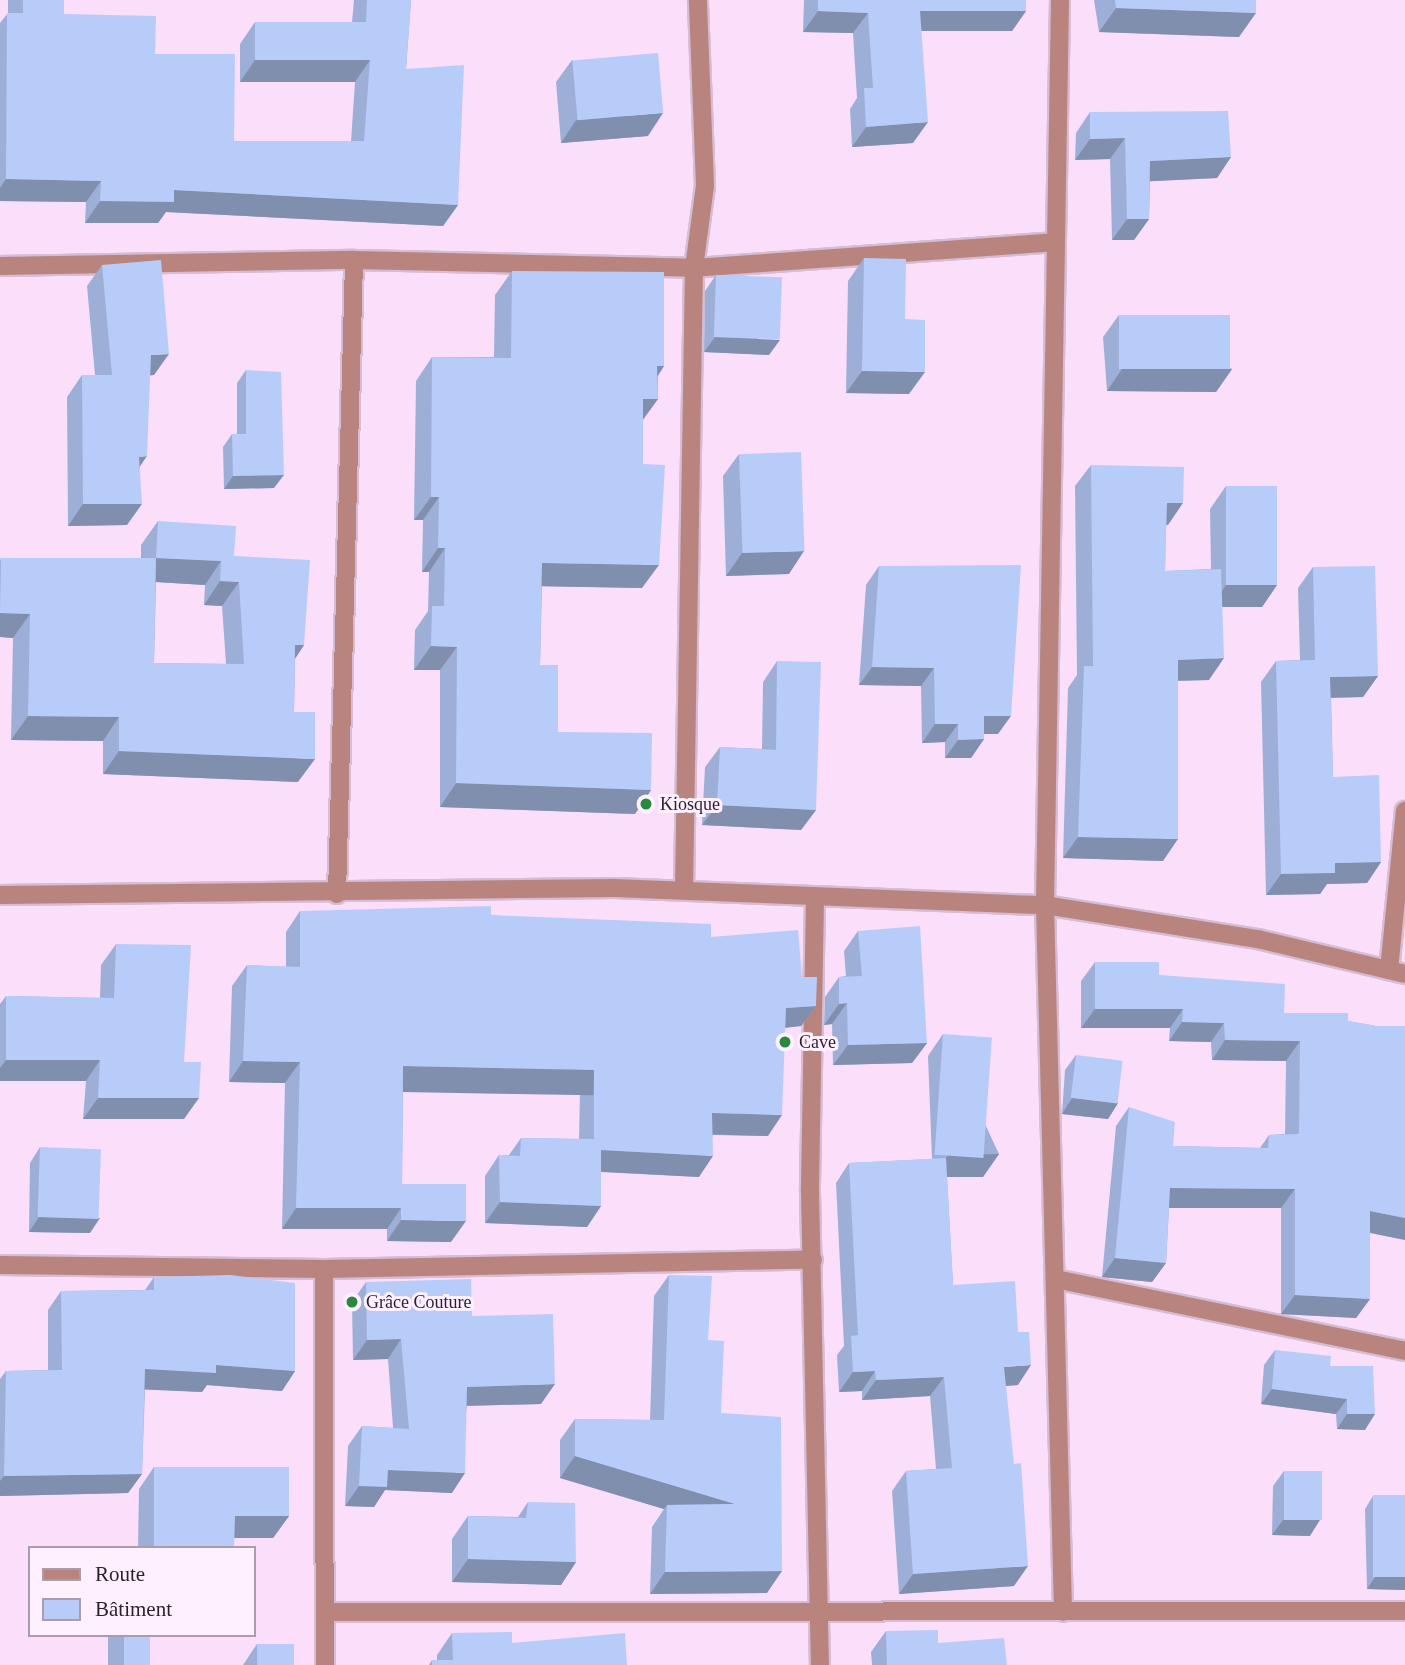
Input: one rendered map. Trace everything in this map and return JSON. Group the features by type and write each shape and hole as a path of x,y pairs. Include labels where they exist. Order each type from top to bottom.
{"street":[{"path":"684,891 694,268 705,186 698,0"},
{"path":"1060,0 1045,905 1063,1612"},
{"path":"0,266 354,260 694,268 1055,242"},
{"path":"337,894 354,260"},
{"path":"0,895 684,891 815,899 1045,905 1258,939 1397,972 1405,811"},
{"path":"815,899 813,1260 820,1665"},
{"path":"0,1265 324,1269 813,1260"},
{"path":"324,1269 326,1665"},
{"path":"1055,1279 1405,1351"},
{"path":"326,1612 1405,1611"}],"building":[{"path":"23,0 64,0 64,14 156,16 155,54 235,54 234,141 364,141 370,60 255,60 255,22 366,22 367,0 411,0 406,69 464,65 458,205 174,190 174,202 100,201 101,181 6,179 7,13 23,13"},
{"path":"818,0 1026,0 1026,11 920,11 928,122 866,127 864,88 873,88 868,13 818,11"},
{"path":"1115,0 1256,0 1256,13 1116,8"},
{"path":"658,53 663,113 578,120 572,60"},
{"path":"1228,111 1231,157 1150,161 1149,219 1127,219 1125,138 1090,139 1090,112"},
{"path":"864,258 906,259 905,319 925,320 925,372 862,371"},
{"path":"161,260 169,354 151,355 147,456 139,457 142,504 83,504 82,375 112,375 102,265"},
{"path":"512,271 664,272 664,366 657,366 658,399 643,399 643,464 665,465 659,565 542,563 540,665 558,665 558,732 652,733 651,790 456,783 457,647 431,646 432,606 444,606 445,548 438,548 439,497 431,497 432,357 511,358"},
{"path":"716,275 782,277 780,339 714,337"},
{"path":"1119,315 1230,315 1230,369 1119,369"},
{"path":"246,370 281,372 284,475 233,476 232,434 246,434"},
{"path":"801,452 804,551 742,553 739,454"},
{"path":"1091,465 1184,467 1183,503 1167,503 1165,571 1221,569 1224,658 1178,660 1178,839 1078,837 1084,666 1093,666"},
{"path":"1226,486 1277,486 1277,585 1226,585"},
{"path":"158,521 236,526 234,556 310,560 304,645 295,645 294,712 315,712 315,759 119,751 119,717 28,716 30,614 0,613 1,558 156,558","holes":["156,558 221,561 220,581 239,582 244,664 154,663"]},
{"path":"1021,565 1011,716 984,716 984,739 958,740 958,724 935,724 934,668 872,667 879,566"},
{"path":"1375,566 1378,676 1330,677 1333,777 1379,775 1381,862 1335,863 1335,873 1281,874 1276,661 1315,660 1313,567"},
{"path":"777,661 821,662 816,810 717,805 720,747 776,750"},
{"path":"491,906 491,915 711,924 711,937 798,930 802,977 817,977 816,1006 786,1008 782,1115 712,1113 713,1156 601,1150 601,1206 500,1202 499,1155 520,1156 521,1138 594,1139 594,1070 403,1066 402,1184 466,1184 466,1221 401,1220 401,1208 296,1208 300,1062 243,1061 247,965 300,967 300,911"},
{"path":"920,926 927,1043 848,1045 847,1003 839,1004 839,977 862,976 858,931"},
{"path":"116,944 191,945 184,1062 201,1062 199,1098 98,1098 100,1060 6,1060 6,996 114,998"},
{"path":"1095,962 1159,962 1159,975 1285,984 1284,1013 1348,1013 1348,1021 1376,1026 1405,1026 1405,1218 1370,1211 1370,1299 1295,1295 1295,1189 1170,1188 1166,1263 1115,1258 1129,1107 1175,1122 1173,1146 1268,1148 1269,1135 1299,1134 1300,1041 1225,1040 1224,1023 1182,1022 1183,1009 1095,1009"},
{"path":"943,1034 992,1037 983,1158 935,1155"},
{"path":"1076,1055 1123,1061 1117,1103 1071,1098"},
{"path":"40,1147 101,1149 99,1219 38,1217"},
{"path":"946,1158 953,1285 1015,1281 1018,1332 1029,1332 1031,1365 1004,1367 1014,1464 1021,1463 1028,1566 913,1574 906,1471 952,1468 944,1377 876,1380 875,1371 853,1372 851,1336 858,1335 849,1163"},
{"path":"230,1275 295,1283 295,1371 216,1365 216,1373 145,1369 142,1474 4,1476 6,1371 62,1370 61,1291 154,1290 154,1277"},
{"path":"669,1275 712,1276 708,1340 724,1341 721,1413 781,1417 782,1571 665,1572 667,1505 735,1504 575,1456 575,1419 664,1420"},
{"path":"471,1279 472,1316 553,1314 555,1384 467,1387 465,1473 388,1470 387,1487 359,1486 362,1426 409,1429 401,1339 367,1340 366,1282"},
{"path":"1275,1350 1331,1356 1330,1366 1373,1366 1375,1414 1347,1414 1347,1399 1272,1389"},
{"path":"154,1467 289,1467 289,1516 235,1516 234,1546 154,1546"},
{"path":"1284,1471 1322,1471 1322,1520 1284,1520"},
{"path":"1373,1495 1405,1495 1405,1577 1373,1577"},
{"path":"528,1502 575,1503 576,1562 468,1559 468,1516 526,1518"},
{"path":"938,1630 938,1643 1004,1638 1007,1665 887,1665 886,1631"},
{"path":"512,1632 512,1643 625,1633 627,1665 432,1665 432,1660 453,1660 452,1633"},
{"path":"124,1637 150,1637 150,1665 124,1665"},
{"path":"257,1644 294,1644 294,1665 257,1665"}],"place":[{"name":"Kiosque","path":"646,804"},
{"name":"Cave","path":"785,1042"},
{"name":"Grâce Couture","path":"352,1302"}]}
